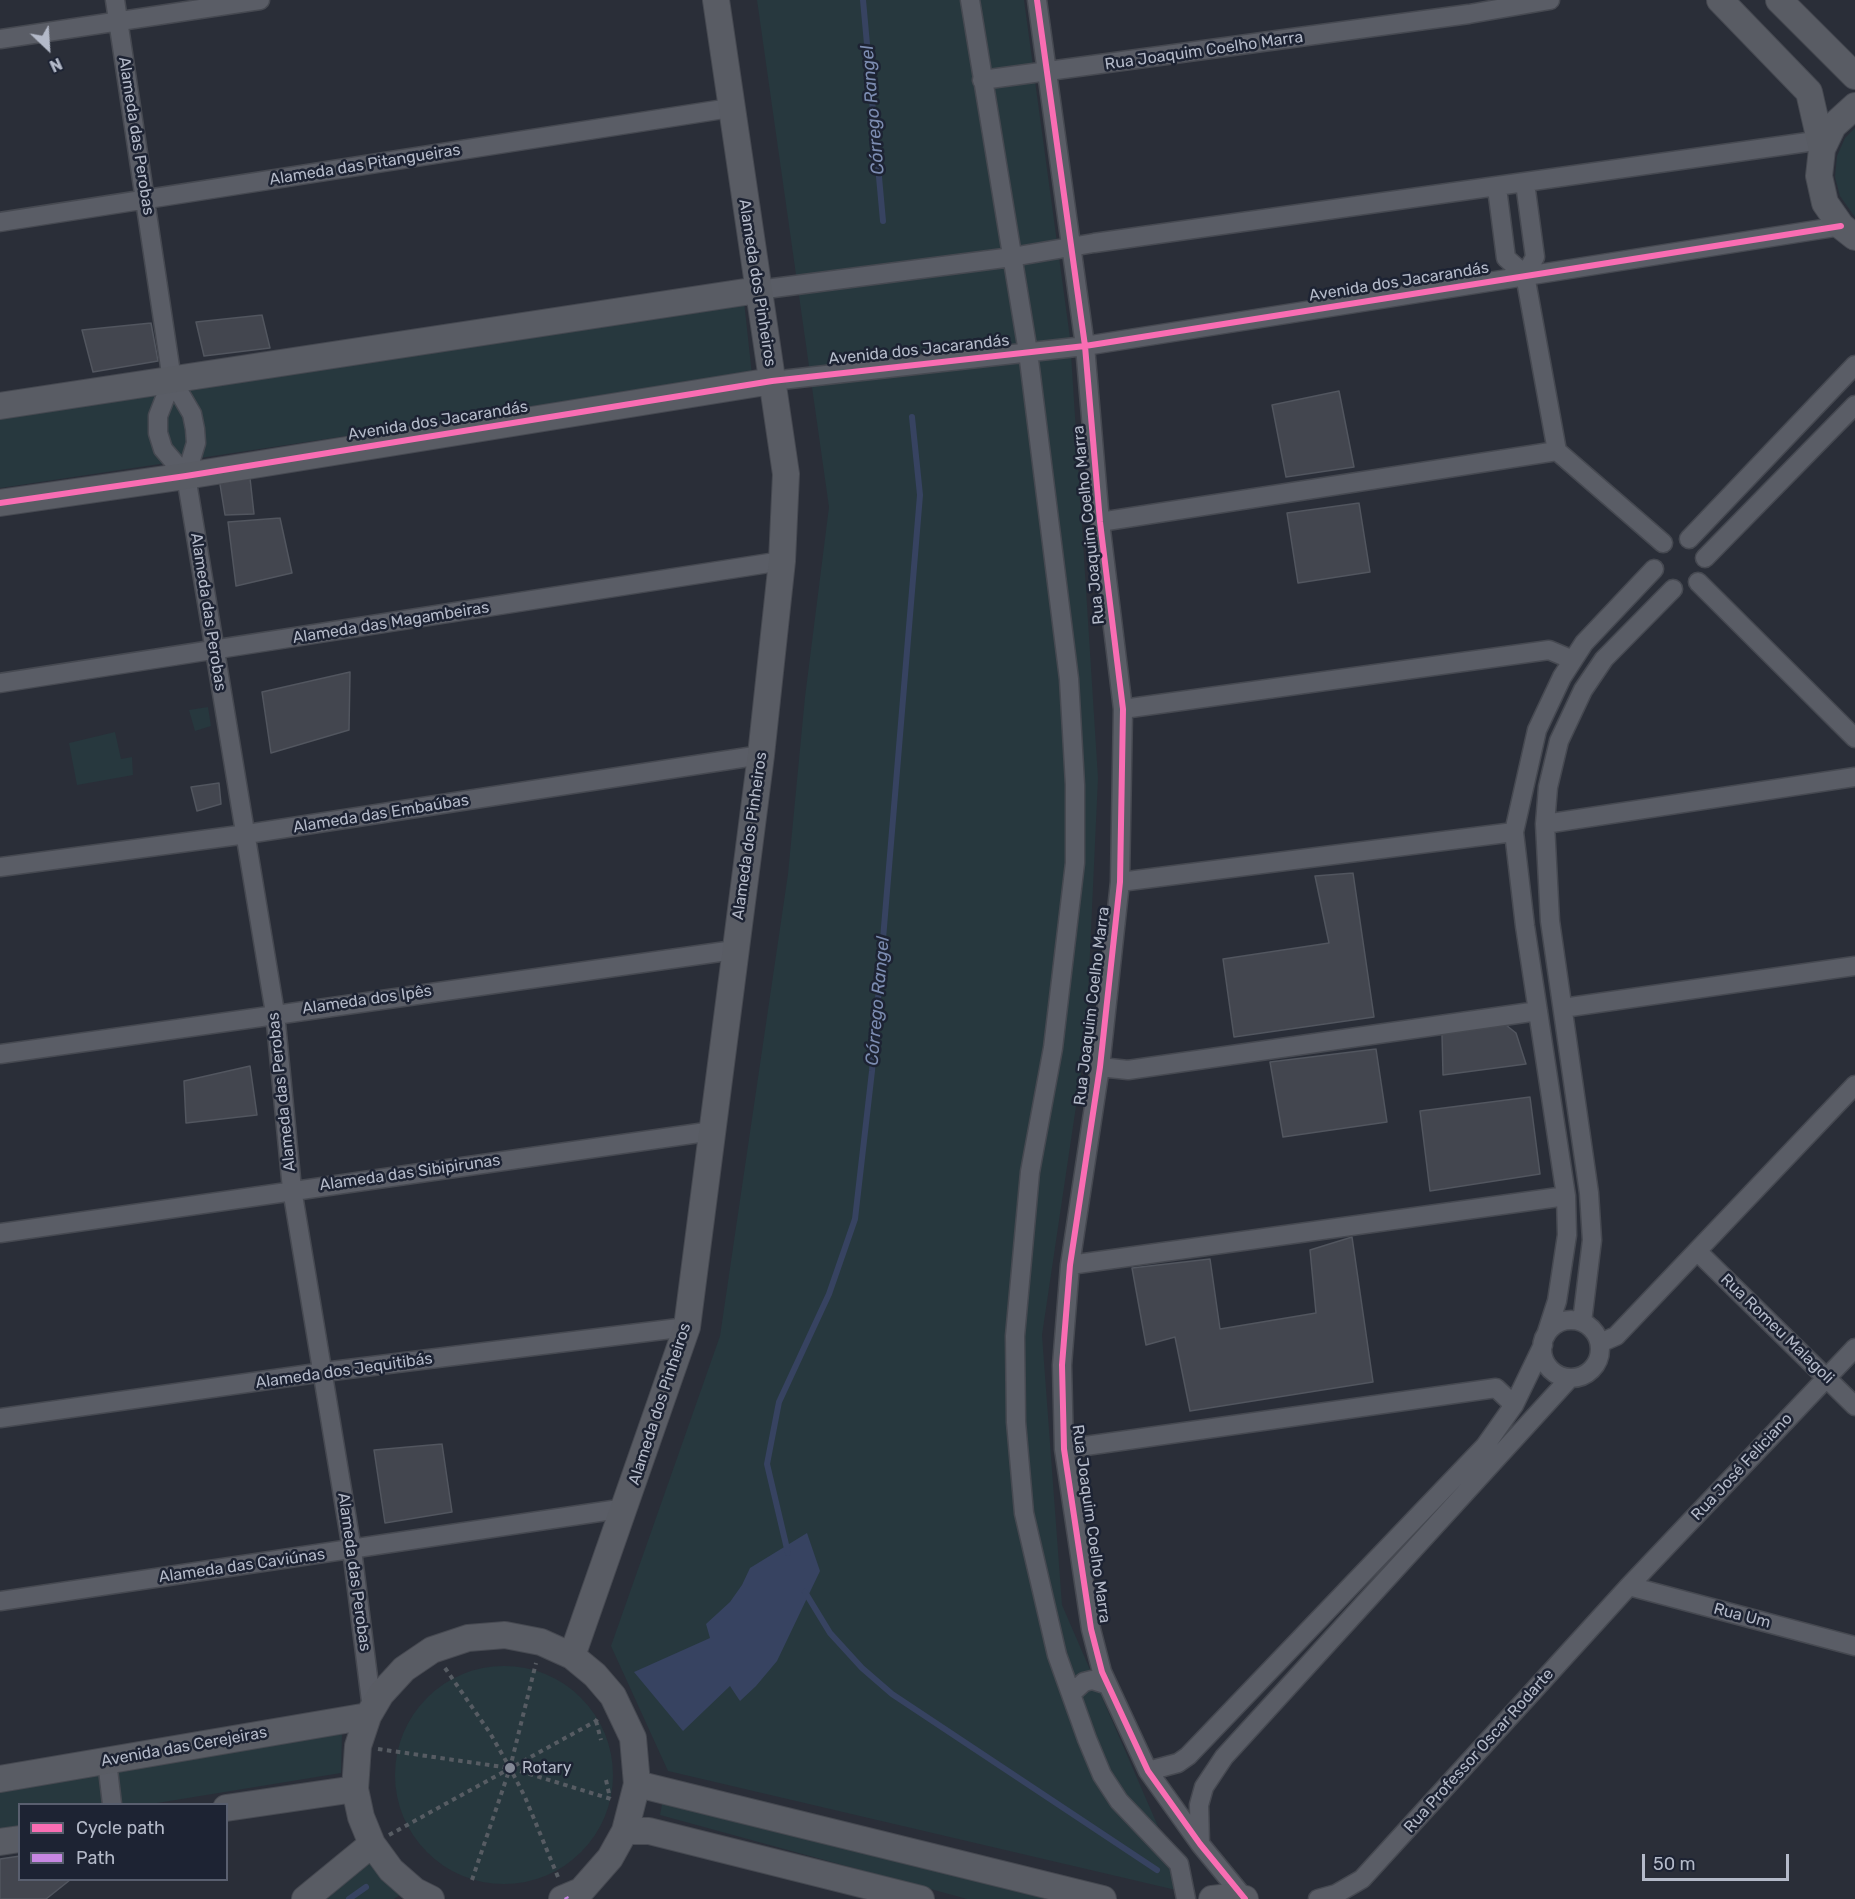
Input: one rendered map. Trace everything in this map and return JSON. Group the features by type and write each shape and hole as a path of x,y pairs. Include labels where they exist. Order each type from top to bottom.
{"street":[{"name":"Alameda das Perobas","path":"115,0 172,380 192,414 195,429 196,444 186,476 275,1013 292,1189 352,1550 370,1712"},
{"path":"0,39 260,0"},
{"name":"Alameda dos Pinheiros","path":"572,1656 626,1508 687,1327 761,755 782,561 786,474 730,108 716,0"},
{"name":"Rua Joaquim Coelho Marra","path":"970,0 1028,352 1069,679 1076,785 1075,852 1053,1048 1030,1172 1015,1336 1016,1422 1024,1514 1057,1655 1102,1775 1129,1814 1151,1832 1179,1864 1186,1899"},
{"path":"982,81 1047,73 1037,0"},
{"path":"1455,0 1469,14"},
{"name":"Rua Joaquim Coelho Marra","path":"1245,1899 1200,1844 1148,1771 1108,1685 1091,1629 1064,1449 1062,1365 1070,1265 1100,1067 1120,882 1123,710 1100,522 1085,346 1047,73 1469,14 1550,0"},
{"path":"1720,0 1809,92 1822,145 1819,177 1825,203 1848,231"},
{"path":"1779,0 1855,76"},
{"path":"1822,145 1833,126 1855,106"},
{"name":"Alameda das Pitangueiras","path":"0,222 730,108"},
{"path":"0,406 758,290 1012,257 1525,183 1822,145"},
{"path":"1525,183 1535,257 1525,275"},
{"path":"1497,188 1506,258 1525,275 1557,451 1663,543"},
{"name":"Avenida dos Jacarandás","path":"0,503 186,476 772,381 1085,346 1525,275 1848,231"},
{"path":"1689,539 1855,365"},
{"name":"Alameda das Perobas","path":"172,380 158,416 158,433 163,449 186,476"},
{"path":"1706,558 1855,405"},
{"path":"1816,408 1834,426"},
{"path":"1100,522 1557,451"},
{"path":"1582,1322 1592,1240 1589,1193 1550,921 1545,824 1548,787 1559,741 1583,690 1604,659 1673,589 1691,587 1698,582 1706,566 1706,558 1697,543 1681,537 1663,543 1657,551 1654,569 1658,578 1673,589"},
{"name":"Alameda das Magambeiras","path":"0,683 782,561"},
{"path":"1148,1771 1178,1763 1188,1756 1485,1446 1514,1405 1545,1340 1557,1301 1567,1234 1566,1196 1514,832 1537,730 1562,677 1584,643 1654,569"},
{"path":"1698,582 1855,738"},
{"path":"1123,710 1549,650 1573,660"},
{"name":"Alameda das Embaúbas","path":"0,867 247,834 761,755"},
{"path":"1545,824 1855,777"},
{"path":"1120,882 1514,832"},
{"name":"Alameda dos Ipês","path":"0,1054 275,1013 734,950"},
{"path":"1563,1008 1855,966"},
{"path":"1100,1067 1128,1071 1538,1011"},
{"path":"1600,1343 1616,1336 1855,1085"},
{"name":"Alameda das Sibipirunas","path":"0,1233 292,1189 712,1131"},
{"path":"1070,1265 1566,1196"},
{"name":"Rua Romeu Malagoli","path":"1698,1252 1855,1406"},
{"path":"1562,1322 1582,1322 1596,1334 1600,1343 1598,1362 1584,1376 1570,1378 1554,1373 1543,1356 1545,1340 1562,1322"},
{"name":"Alameda dos Jequitibás","path":"0,1418 324,1372 687,1327"},
{"name":"Rua José Feliciano","path":"1629,1586 1855,1348"},
{"path":"1200,1844 1199,1805 1204,1787 1224,1756 1570,1378"},
{"path":"1064,1449 1496,1388 1514,1405"},
{"name":"Alameda das Caviúnas","path":"0,1601 626,1508"},
{"name":"Rua Um","path":"1629,1586 1855,1646"},
{"name":"Rua Professor Oscar Rodarte","path":"1318,1899 1336,1894 1362,1879 1629,1586"},
{"path":"417,1896 391,1870 372,1844 361,1817 355,1789 358,1746 370,1712 381,1694 404,1669 432,1650 468,1638 495,1635 541,1642 572,1656 596,1675 613,1696 633,1738 637,1785 628,1825 610,1857 572,1897"},
{"path":"1071,1694 1084,1682 1098,1681 1108,1685"},
{"name":"Avenida das Cerejeiras","path":"0,1779 370,1712"},
{"path":"107,1761 112,1803"},
{"path":"637,1785 1103,1899"},
{"path":"228,1808 355,1789"},
{"path":"628,1825 921,1899"},
{"path":"0,1842 18,1839"},
{"path":"305,1899 372,1844"},
{"path":"1212,1899 1230,1897 1245,1899"}],"path":[{"path":"472,1880 510,1768 541,1642"},
{"path":"432,1650 490,1733 510,1768 572,1897"},
{"path":"372,1844 596,1721 613,1696"},
{"path":"596,1721 601,1740"},
{"path":"358,1746 510,1768 610,1798"},
{"path":"606,1780 610,1798 628,1825"}],"shaded area":[{"path":"757,0 1024,0 1070,338 1098,778 1086,1039 1042,1335 1062,1605 1163,1838 1176,1890 668,1771 611,1646 720,1336 788,874 805,697 829,507"},
{"path":"1855,128 1855,217 1840,196 1835,177 1837,156 1845,138"},
{"path":"744,301 752,375 0,488 0,415"},
{"path":"208,707 211,726 195,731 189,710"},
{"path":"115,732 121,759 132,757 133,775 77,785 69,743"},
{"path":"493,1666 515,1666 536,1670 556,1679 573,1690 589,1706 609,1743 613,1775 609,1807 605,1817 595,1836 573,1860 536,1880 515,1884 493,1884 472,1880 452,1871 435,1860 419,1844 399,1807 395,1786 395,1764 399,1743 408,1723 419,1706 435,1690 472,1670"},
{"path":"342,1733 341,1773 157,1803 18,1803 18,1826 0,1829 0,1790"},
{"path":"664,1793 1062,1899 967,1899 660,1815"},
{"path":"366,1856 382,1880 400,1895 394,1899 328,1899 320,1891"}],"water":[{"path":"807,1533 820,1571 777,1661 740,1701 730,1686 683,1731 634,1672 710,1638 706,1624 730,1602 750,1568"}],"building":[{"path":"262,315 270,348 204,356 196,322"},
{"path":"151,323 158,361 93,372 82,330"},
{"path":"1339,391 1354,467 1286,477 1272,405"},
{"path":"249,469 254,514 225,515 218,472"},
{"path":"1359,503 1370,572 1298,583 1287,513"},
{"path":"280,518 292,573 236,586 228,522"},
{"path":"350,672 349,730 271,753 262,692"},
{"path":"219,783 221,804 197,811 191,787"},
{"path":"1353,873 1374,1017 1234,1037 1223,959 1329,943 1315,876"},
{"path":"1506,1025 1516,1033 1526,1064 1443,1075 1442,1034"},
{"path":"1376,1049 1387,1122 1283,1137 1270,1062"},
{"path":"250,1066 257,1115 186,1123 184,1081"},
{"path":"1530,1097 1540,1174 1430,1191 1420,1111"},
{"path":"1352,1237 1373,1382 1190,1411 1175,1337 1146,1345 1132,1268 1210,1259 1220,1329 1316,1313 1310,1250"},
{"path":"442,1444 452,1512 385,1523 374,1450"},
{"path":"18,1856 18,1881 69,1881 46,1899 0,1899 0,1859"}],"waterway":[{"name":"Córrego Rangel","path":"863,0 883,221"},
{"name":"Córrego Rangel","path":"788,1553 767,1464 779,1402 829,1294 855,1219 872,1071 920,495 912,417"},
{"path":"805,1592 830,1633 862,1668 892,1694 1157,1870"},
{"path":"349,1899 366,1887"}],"cycle path":[{"path":"1037,0 1085,346 1100,522 1123,709 1120,882 1100,1067 1070,1265 1062,1365 1064,1449 1091,1629 1102,1672 1148,1771 1200,1844 1245,1899"},
{"path":"0,503 186,476 772,381 1085,346 1841,226"}],"place":[{"name":"Rotary","path":"510,1768"}]}
